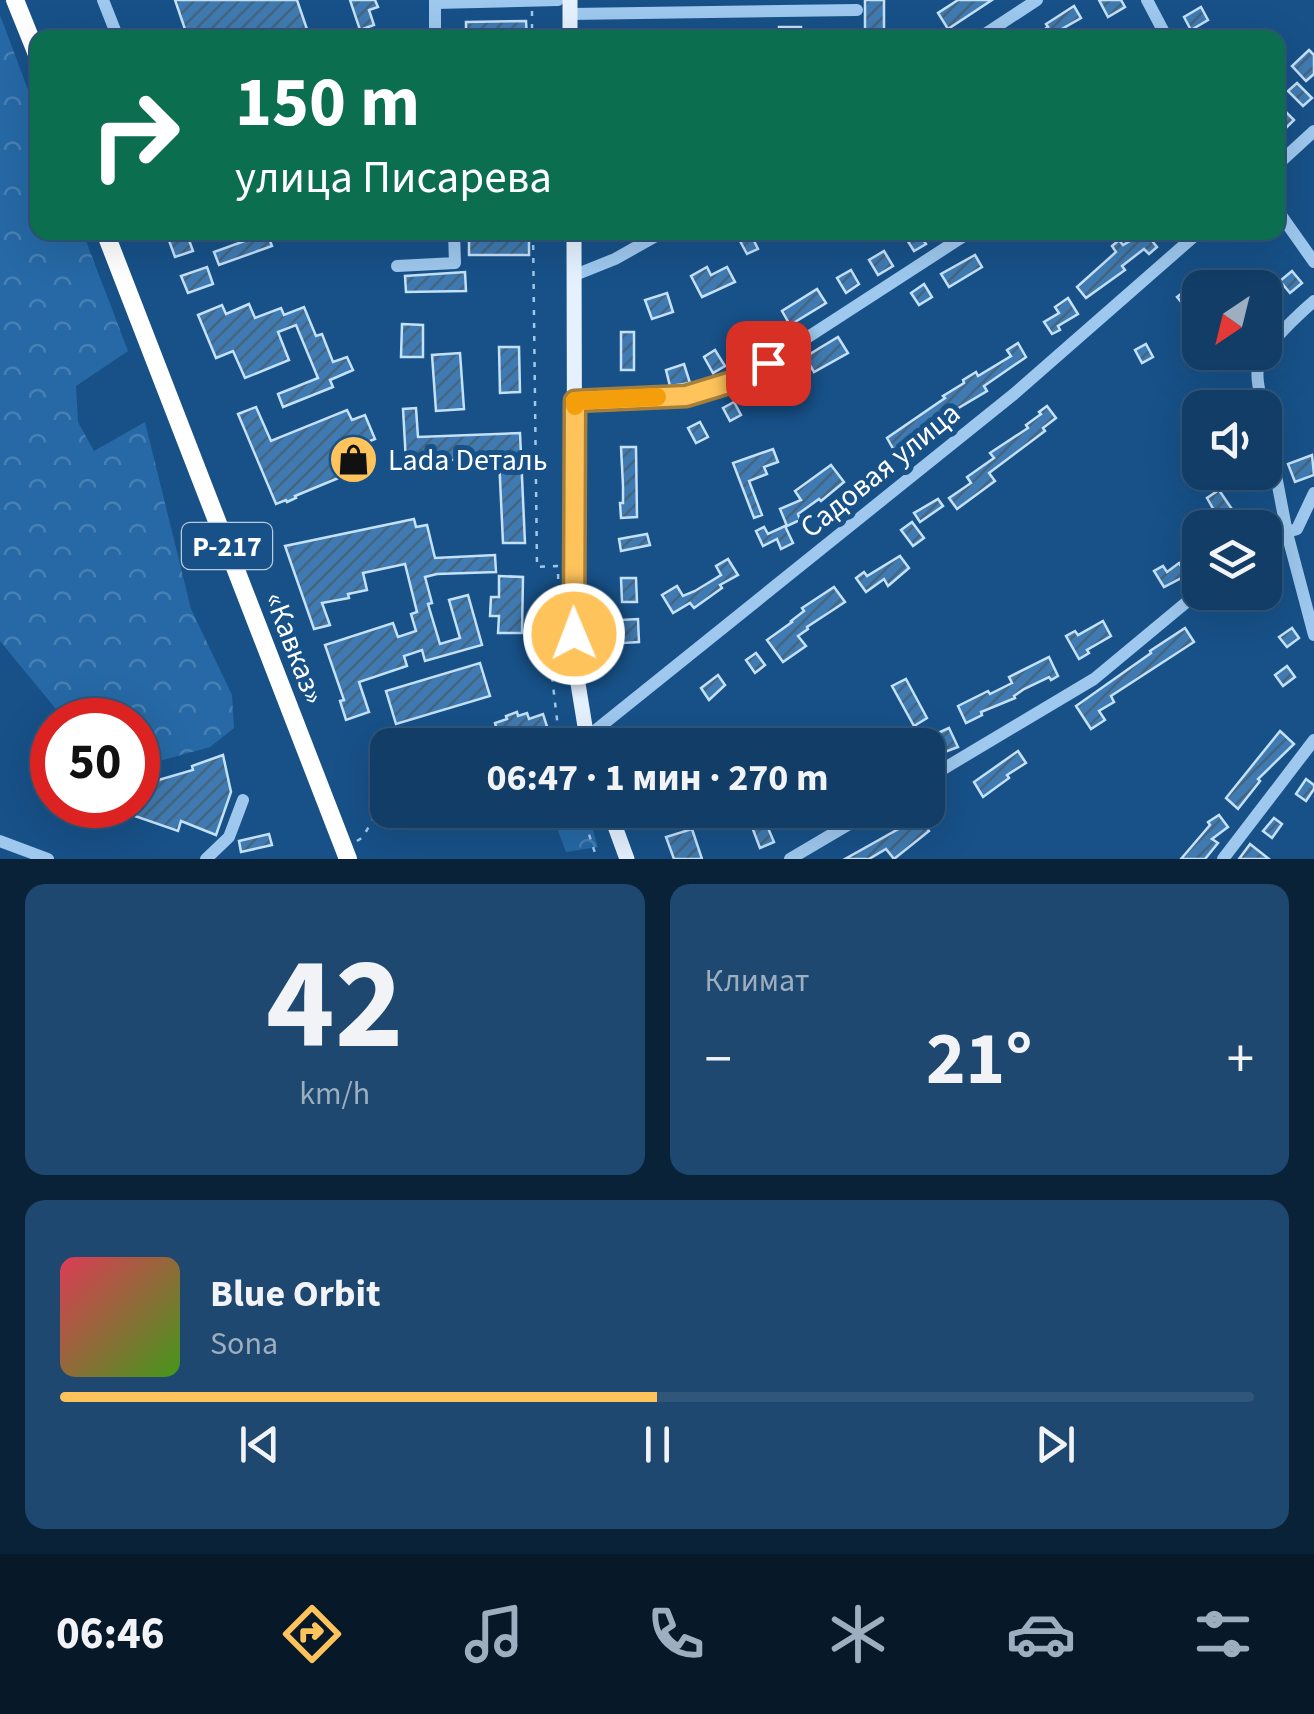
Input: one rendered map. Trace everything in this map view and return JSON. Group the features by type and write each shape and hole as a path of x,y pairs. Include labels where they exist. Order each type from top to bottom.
{"highway":[{"path":"16,0 30,36"},
{"name":"«Кавказ»","path":"109,240 346,854"}],"main road":[{"path":"574,240 574,666 585,728"},
{"path":"617,828 628,859"}],"street":[{"path":"103,0 115,30"},
{"path":"434,30 435,2 558,0"},
{"path":"991,30 1038,0"},
{"path":"1147,0 1163,30"},
{"path":"570,7 857,10"},
{"path":"1285,158 1314,131"},
{"path":"1285,221 1314,262"},
{"path":"397,266 456,263 455,240"},
{"path":"575,275 649,240"},
{"path":"575,401 686,396 732,382 768,363 958,240"},
{"name":"Садовая улица","path":"604,728 1014,394 1190,240"},
{"path":"1260,390 1260,360 1314,301"},
{"path":"1279,490 1314,635"},
{"path":"1282,534 1297,530 1314,493"},
{"path":"945,768 1094,679 1182,606"},
{"path":"1223,859 1314,740"},
{"path":"206,859 229,837 243,800"},
{"path":"790,859 843,828"},
{"path":"0,841 48,859"}],"path":[{"path":"532,1 532,30"},
{"path":"533,240 537,567 558,566 559,640 551,668 558,728"},
{"path":"346,854 370,823"},
{"path":"586,828 597,859"}],"green space":[{"path":"0,15 30,95 30,240 86,240 128,351 76,386 78,422 94,451 145,422 191,609 232,695 234,728 210,747 160,761 160,698 47,698 0,641"},
{"path":"557,828 592,828 598,847 566,852"}],"building":[{"path":"175,0 297,0 307,30 185,30"},
{"path":"350,0 375,0 378,7 369,10 374,25 360,30"},
{"path":"865,0 884,0 884,30 865,30"},
{"path":"958,0 992,0 948,29 938,13"},
{"path":"1099,0 1121,0 1125,7 1108,17"},
{"path":"1074,6 1081,18 1063,30 1043,30 1048,27 1046,24"},
{"path":"1201,7 1208,20 1191,30 1184,17"},
{"path":"526,21 527,30 466,30 466,22"},
{"path":"779,27 801,27 801,30"},
{"path":"1309,50 1314,55 1314,74 1306,81 1292,66"},
{"path":"1297,83 1312,98 1303,106 1288,91"},
{"path":"1285,111 1294,120 1285,129"},
{"path":"169,240 189,240 193,251 175,257"},
{"path":"247,240 270,240 272,246 219,265 214,252"},
{"path":"469,240 529,240 529,255 469,255"},
{"path":"754,240 758,249 747,254 740,241"},
{"path":"907,240 926,240 926,244 914,251"},
{"path":"1119,240 1123,245 1131,240 1151,240 1157,247 1149,254 1144,249 1122,266 1125,270 1086,298 1077,287 1116,252 1112,246"},
{"path":"884,251 893,266 878,275 869,260"},
{"path":"975,255 982,267 949,287 941,274"},
{"path":"207,267 213,284 188,293 181,276"},
{"path":"707,267 711,275 727,267 735,282 702,297 691,276"},
{"path":"851,270 859,284 846,293 837,278"},
{"path":"1292,271 1302,283 1290,293 1282,279"},
{"path":"465,272 466,291 406,292 405,276"},
{"path":"924,284 932,297 919,305 911,293"},
{"path":"817,289 826,303 790,325 782,311"},
{"path":"667,293 673,312 652,319 645,300"},
{"path":"1068,298 1078,314 1052,334 1044,322 1059,313 1055,307"},
{"path":"249,304 255,318 281,308 284,315 304,307 316,336 322,334 333,362 347,357 353,370 330,380 333,387 283,407 278,394 318,378 296,325 278,332 289,360 245,378 233,351 216,358 198,315 222,305 226,314"},
{"path":"402,324 423,325 423,357 401,357"},
{"path":"621,332 634,332 634,370 621,370"},
{"path":"838,337 848,353 814,372 805,357"},
{"path":"1018,343 1026,357 984,386 987,391 925,428 928,433 895,452 887,438 945,398 963,380 976,372 978,376 1011,356 1007,350"},
{"path":"1146,344 1153,357 1142,363 1135,350"},
{"path":"499,347 519,347 520,392 500,393"},
{"path":"715,350 725,366 713,373 704,357"},
{"path":"460,353 464,409 436,411 432,355"},
{"path":"684,364 690,383 670,386 666,370"},
{"path":"768,384 775,397 764,403 757,390"},
{"path":"734,402 741,415 730,421 723,408"},
{"path":"1047,406 1056,418 1043,428 1045,431 989,473 995,481 957,509 949,498 971,483 967,477 994,458 990,453 1028,428 1026,425"},
{"path":"256,407 271,441 347,410 352,420 365,415 375,439 362,444 370,465 276,504 238,414"},
{"path":"416,408 418,437 520,433 525,543 503,543 499,458 406,462 403,409"},
{"path":"700,422 708,437 696,443 688,428"},
{"path":"621,447 636,447 637,517 621,518"},
{"path":"773,449 778,462 764,467 767,474 749,481 762,515 754,518 733,463"},
{"path":"1312,455 1314,475 1295,482 1288,464"},
{"path":"831,465 844,482 798,514 800,520 787,526 780,509 801,500 795,491"},
{"path":"1219,490 1233,510 1214,510 1207,498"},
{"path":"938,499 943,506 920,522 914,513"},
{"path":"414,519 416,527 427,525 435,558 495,555 496,572 425,577 440,644 460,638 449,600 468,595 482,645 425,661 422,650 404,656 407,666 359,682 369,712 346,720 340,701 344,700 325,645 393,623 398,637 416,631 411,614 417,612 405,564 363,573 367,590 322,603 330,625 314,629 285,546"},
{"path":"912,522 924,538 913,546 901,530"},
{"path":"785,526 793,543 781,549 777,539 763,546 756,531 764,527 768,534"},
{"path":"647,534 650,545 621,551 619,539"},
{"path":"900,556 909,568 888,586 884,579 866,592 856,578 864,572 867,576"},
{"path":"728,559 738,575 694,608 690,603 673,613 662,595 677,586 683,596 695,591 721,575 716,566"},
{"path":"1179,563 1182,578 1164,587 1154,571 1163,566 1167,572"},
{"path":"499,576 523,577 522,633 498,633 499,616 490,616 491,597 499,597"},
{"path":"621,578 636,578 637,602 622,602"},
{"path":"834,587 845,602 807,627 798,636 806,646 783,662 767,640 792,622 804,611 802,608"},
{"path":"638,619 639,642 623,643 621,620"},
{"path":"1103,621 1111,636 1079,659 1066,636 1075,631 1078,635"},
{"path":"1185,628 1194,642 1111,696 1114,702 1099,711 1105,720 1091,729 1076,706"},
{"path":"1292,628 1299,638 1287,647 1279,637"},
{"path":"756,653 765,665 755,673 746,660"},
{"path":"1049,657 1058,676 1024,689 1015,698 966,723 958,706 1012,683 1009,677"},
{"path":"480,663 490,696 396,724 386,691"},
{"path":"1287,666 1295,677 1283,686 1275,675"},
{"path":"718,675 725,685 709,700 701,688"},
{"path":"906,679 927,718 914,726 892,686"},
{"path":"527,713 529,719 543,714 548,728 496,728 495,723 507,719 506,716"},
{"path":"949,728 958,747 945,752 945,730"},
{"path":"1280,731 1294,744 1258,779 1238,809 1226,798"},
{"path":"1018,751 1026,763 983,797 974,782"},
{"path":"223,755 231,792 216,835 181,821 178,831 160,825 160,780 193,770 192,766"},
{"path":"1306,779 1314,789 1306,801 1296,794"},
{"path":"1219,815 1228,827 1212,839 1218,843 1205,859 1181,859 1210,825 1208,822"},
{"path":"1274,818 1282,824 1272,838 1263,831"},
{"path":"752,828 768,828 774,842 760,848"},
{"path":"900,828 929,831 894,859 886,849 869,859 845,859"},
{"path":"692,829 702,859 674,859 666,837"},
{"path":"269,834 272,845 241,852 239,841"},
{"path":"1250,844 1269,859 1239,859"}],"slow traffic":[{"path":"575,406 575,401 657,397"}],"place":[{"name":"Lada Dеталь","path":"353,460"}],"route":[{"path":"574,634 575,401 686,396 732,382 768,363"}]}
